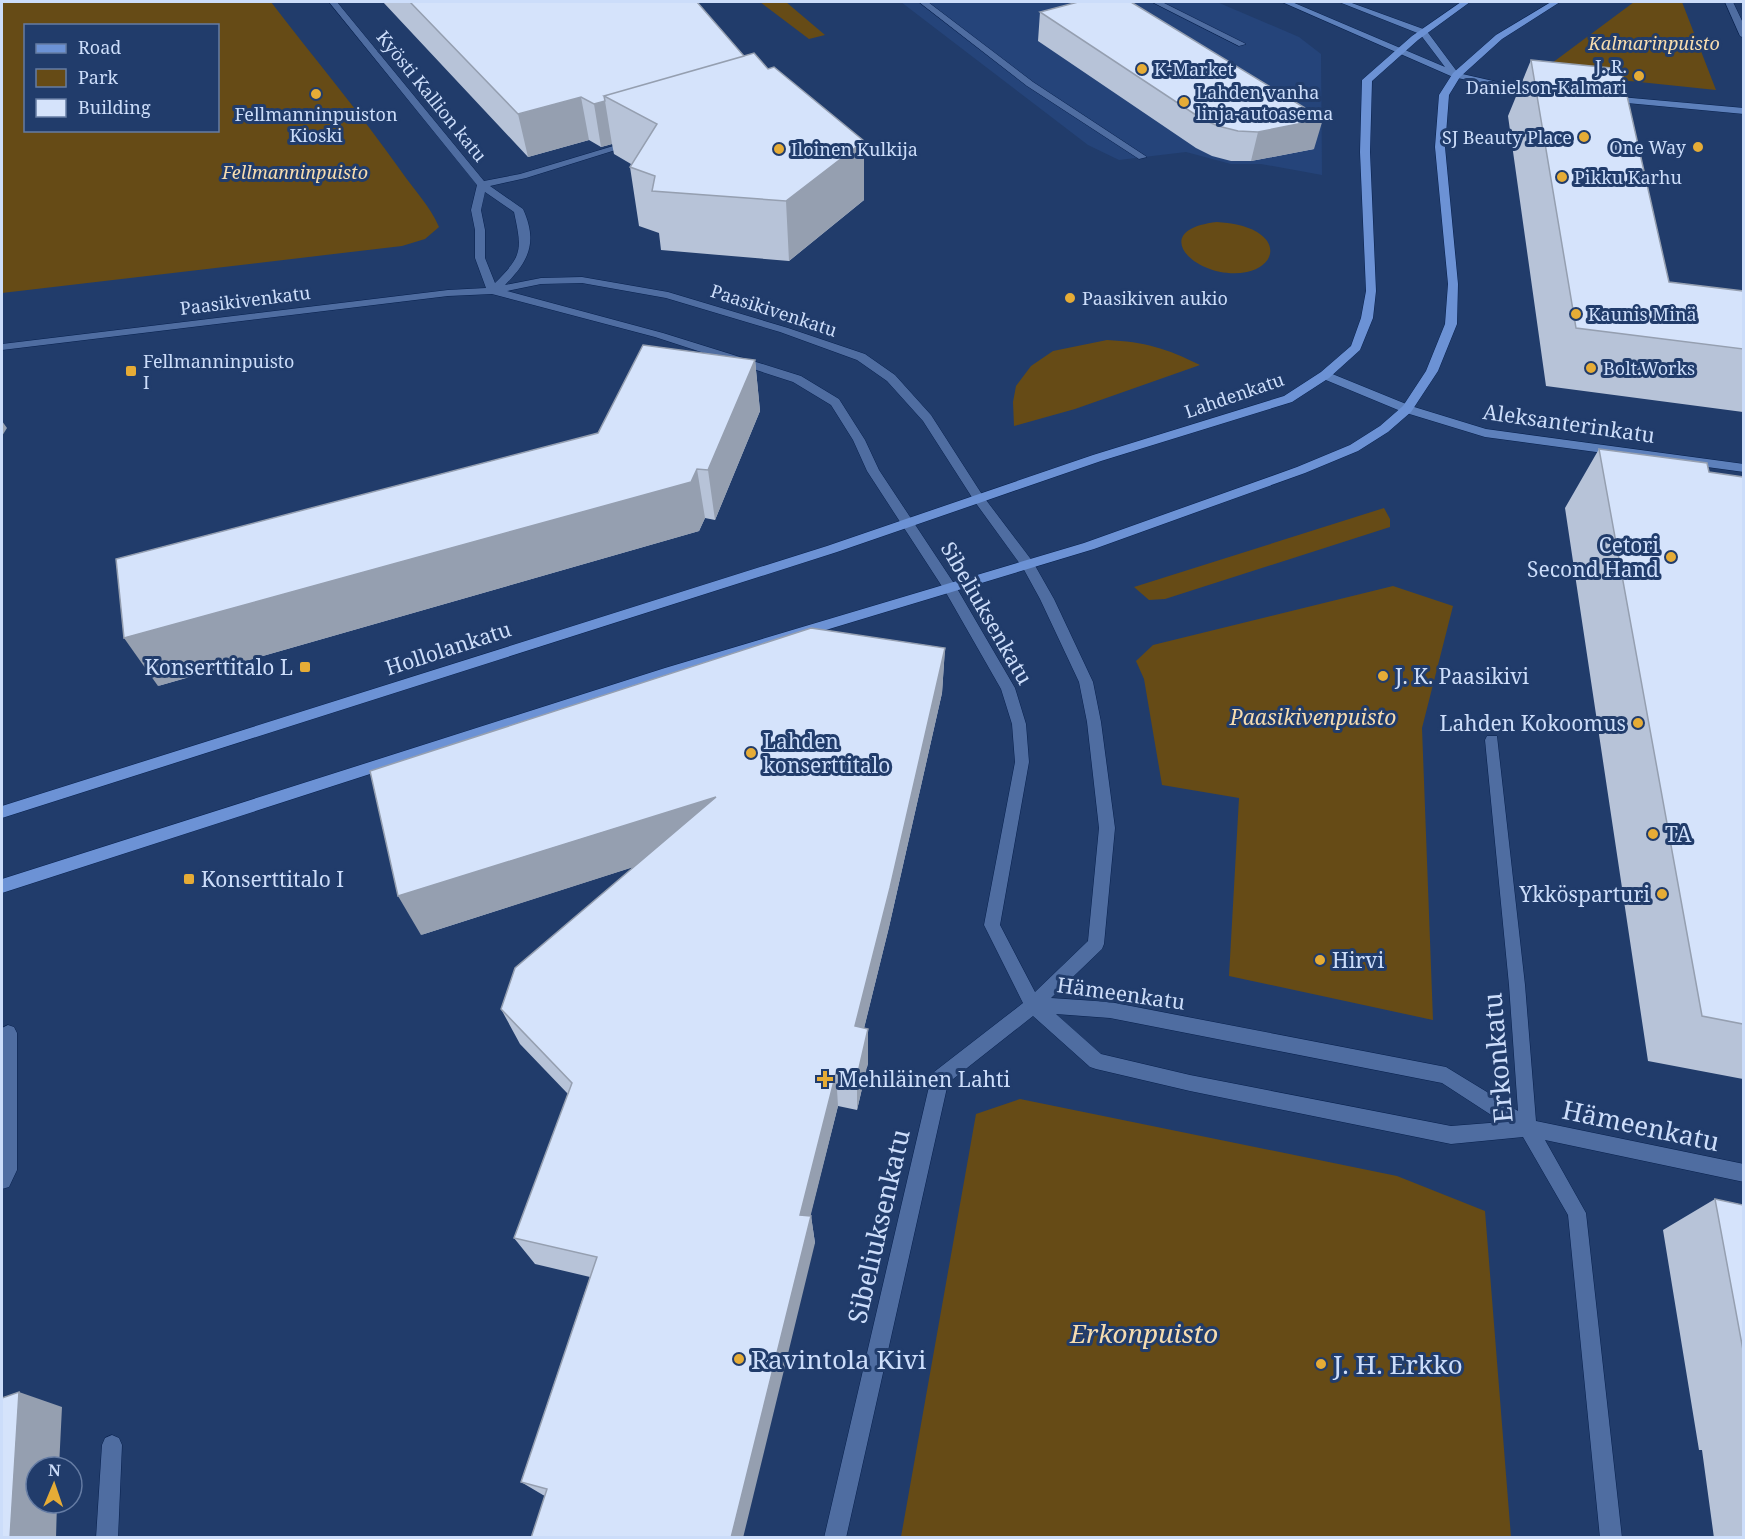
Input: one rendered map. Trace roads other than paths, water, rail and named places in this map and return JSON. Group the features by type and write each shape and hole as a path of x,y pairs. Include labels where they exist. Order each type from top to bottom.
{"main road":[{"path":"1286,2 1456,75 1522,91 1545,93"},
{"path":"1343,2 1423,32 1456,75"},
{"name":"Lahdenkatu","path":"907,523 1097,458 1288,399 1325,375 1356,348 1367,318 1371,291 1365,152 1367,80 1399,49 1443,15 1466,2"},
{"path":"2,886 665,673 1089,546 1234,495 1354,448 1384,429 1407,409 1432,371 1450,324 1453,284 1440,147 1444,95 1456,75 1499,37 1556,2"},
{"path":"1604,98 1743,111"},
{"name":"Aleksanterinkatu","path":"1325,375 1407,409 1485,433 1743,468"},
{"name":"Hollolankatu","path":"2,812 907,523"}],"street":[{"name":"Kyösti Kallion katu","path":"333,2 482,184 519,211 526,253 521,264 493,291 480,258 480,230 476,210 482,184"},
{"path":"923,2 1030,84 1142,157"},
{"path":"1156,2 1242,44"},
{"path":"1729,2 1743,36"},
{"path":"482,184 522,176 644,140"},
{"name":"Paasikivenkatu","path":"2,347 448,293 493,291 541,281 582,280 657,293 784,330 861,357 891,378 927,418 979,499"},
{"name":"Paasikivenkatu","path":"493,291 659,335 797,379 835,402 859,440 873,471 907,523"},
{"name":"Sibeliuksenkatu","path":"835,1538 940,1078 1033,1005 1096,944 1107,828 1094,722 1086,682 1047,599 1028,565 979,499"},
{"name":"Sibeliuksenkatu","path":"907,523 950,588 1008,688 1019,724 1022,762 992,925 1033,1005"},
{"name":"Erkonkatu","path":"1492,740 1517,985 1528,1128 1577,1213 1611,1538"},
{"name":"Hämeenkatu","path":"1033,1005 1096,1061 1190,1083 1451,1135 1528,1128 1743,1173"},
{"name":"Hämeenkatu","path":"1033,1005 1110,1010 1446,1075 1528,1128"},
{"path":"2,1180 8,1170 8,1033"},
{"path":"107,1538 112,1444"}],"place":[{"name":"K-Market","path":"1142,69"},
{"name":"J. R. Danielson-Kalmari","path":"1639,76"},
{"name":"Fellmanninpuiston Kioski","path":"316,94"},
{"name":"Lahden vanha linja-autoasema","path":"1184,102"},
{"name":"SJ Beauty Place","path":"1584,137"},
{"name":"One Way","path":"1698,147"},
{"name":"Iloinen Kulkija","path":"779,149"},
{"name":"Pikku Karhu","path":"1562,177"},
{"name":"Paasikiven aukio","path":"1070,298"},
{"name":"Kaunis Minä","path":"1576,314"},
{"name":"Bolt.Works","path":"1591,368"},
{"name":"Fellmanninpuisto I","path":"131,371"},
{"name":"Cetori Second Hand","path":"1671,557"},
{"name":"Konserttitalo L","path":"305,667"},
{"name":"J. K. Paasikivi","path":"1383,676"},
{"name":"Lahden Kokoomus","path":"1638,723"},
{"name":"Lahden konserttitalo","path":"751,753"},
{"name":"TA","path":"1653,834"},
{"name":"Konserttitalo I","path":"189,879"},
{"name":"Ykkösparturi","path":"1662,894"},
{"name":"Hirvi","path":"1320,960"},
{"name":"Mehiläinen Lahti","path":"825,1079"},
{"name":"Ravintola Kivi","path":"739,1359"},
{"name":"J. H. Erkko","path":"1321,1364"}],"park label":[{"name":"Kalmarinpuisto","path":"1654,43"},
{"name":"Fellmanninpuisto","path":"295,172"},
{"name":"Paasikivenpuisto","path":"1313,717"},
{"name":"Erkonpuisto","path":"1144,1333"}]}
